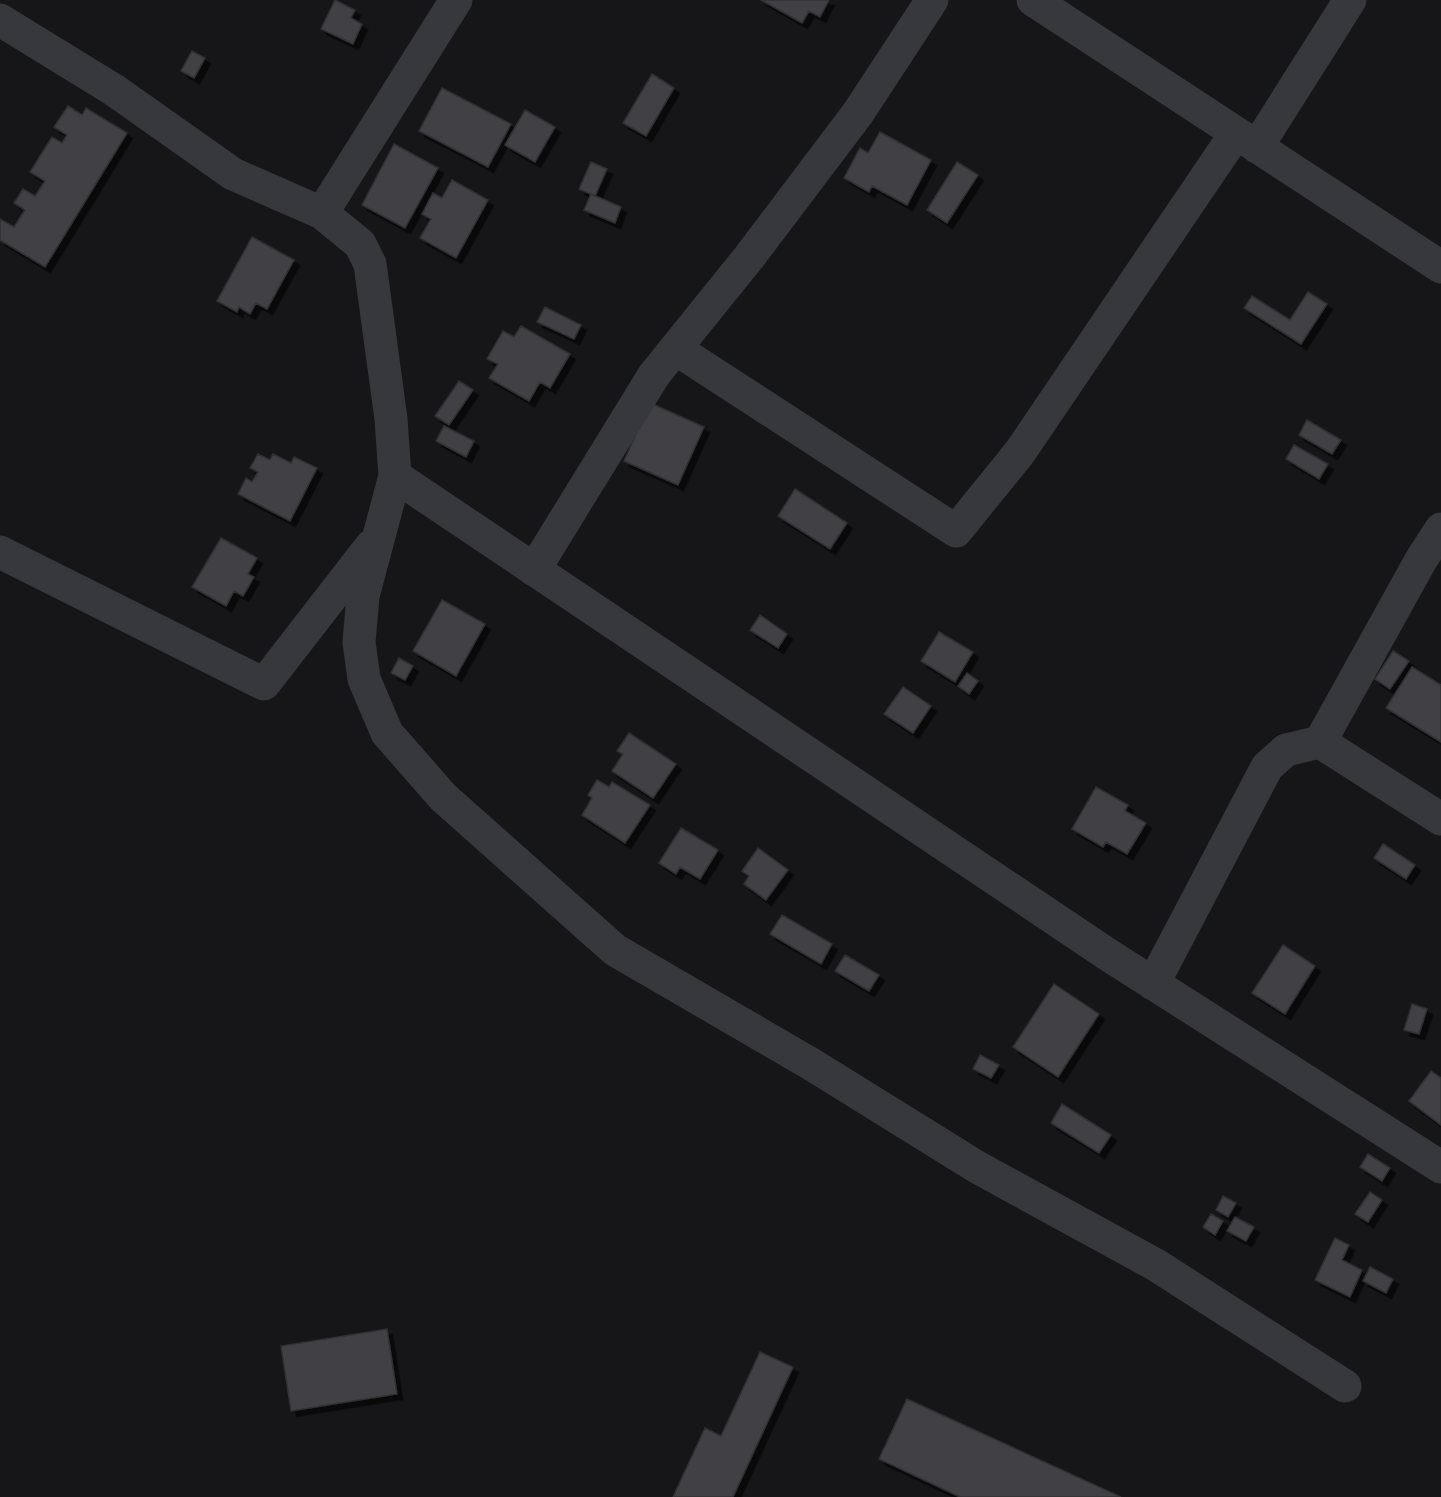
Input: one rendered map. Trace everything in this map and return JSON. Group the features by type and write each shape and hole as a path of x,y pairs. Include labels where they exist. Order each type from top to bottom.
{"street":[{"path":"322,213 456,0"},
{"path":"534,570 654,375 750,256 858,113 932,0"},
{"path":"1033,0 1441,267"},
{"path":"675,349 956,531 1020,452 1350,0"},
{"path":"0,20 114,90 233,174 322,213 360,244 370,264 391,419 395,476 363,596 359,642 364,679 387,733 443,797 479,832 615,950 812,1064 977,1167 1155,1265 1345,1386"},
{"path":"395,476 1153,984 1441,1167"},
{"path":"1320,742 1421,560 1441,529"},
{"path":"0,552 264,684 382,531"},
{"path":"1153,984 1267,768 1286,750 1320,742 1441,819"}],"building":[{"path":"335,0 355,10 351,18 362,24 353,44 321,29"},
{"path":"761,0 829,0 820,17 809,11 802,23"},
{"path":"192,51 205,58 194,78 181,71"},
{"path":"652,74 674,88 646,136 623,123"},
{"path":"442,88 511,124 488,167 419,131"},
{"path":"68,106 82,115 86,108 127,133 45,267 0,240 0,219 14,227 25,210 14,203 23,189 35,196 45,181 30,172 52,137 62,143 67,135 54,127"},
{"path":"525,110 555,127 535,162 505,145"},
{"path":"880,132 931,160 907,205 872,186 869,192 844,178 860,148 868,153"},
{"path":"394,144 438,168 405,228 362,205"},
{"path":"591,162 607,169 595,196 579,189"},
{"path":"957,162 978,175 947,223 927,210"},
{"path":"452,180 488,200 456,258 420,238 431,219 422,214 433,193 442,198"},
{"path":"591,194 621,207 615,223 584,210"},
{"path":"252,237 294,260 267,309 256,303 250,314 239,307 237,312 217,301"},
{"path":"1308,292 1327,304 1301,344 1244,308 1252,296 1290,320"},
{"path":"545,307 581,325 574,339 537,322"},
{"path":"521,326 570,354 550,388 540,382 529,401 489,378 498,364 487,359 503,331 514,337"},
{"path":"459,381 473,390 449,425 435,416"},
{"path":"650,403 704,427 678,485 624,461"},
{"path":"1307,420 1341,440 1332,454 1299,435"},
{"path":"444,426 474,441 466,457 436,441"},
{"path":"1294,445 1328,464 1319,479 1286,459"},
{"path":"258,454 270,460 273,454 291,463 294,457 317,468 290,521 238,494 246,478 252,482 258,472 250,468"},
{"path":"795,489 847,523 830,549 778,516"},
{"path":"221,538 257,558 248,574 254,577 243,596 234,591 226,606 192,587"},
{"path":"442,600 485,624 456,676 413,651"},
{"path":"760,615 787,634 778,648 750,630"},
{"path":"939,632 973,652 955,682 921,661"},
{"path":"1393,651 1409,661 1390,689 1375,679"},
{"path":"399,658 413,666 405,680 391,673"},
{"path":"1412,667 1441,685 1441,742 1386,708"},
{"path":"967,673 978,681 969,694 958,686"},
{"path":"903,687 931,706 913,733 884,714"},
{"path":"629,733 676,764 653,798 612,771 623,754 617,751"},
{"path":"597,780 609,787 612,782 650,805 625,843 582,815 592,798 588,795"},
{"path":"1096,787 1128,805 1125,811 1146,823 1127,854 1106,842 1103,847 1072,829"},
{"path":"681,828 718,850 700,879 680,867 676,874 659,863"},
{"path":"1383,844 1415,865 1406,879 1374,858"},
{"path":"758,848 788,870 766,900 744,884 749,876 742,871"},
{"path":"782,915 832,944 821,964 770,934"},
{"path":"1283,945 1315,966 1285,1014 1252,993"},
{"path":"845,955 879,975 869,991 835,971"},
{"path":"1054,984 1099,1014 1058,1077 1013,1047"},
{"path":"1412,1004 1427,1009 1419,1034 1404,1030"},
{"path":"980,1055 999,1065 991,1078 973,1069"},
{"path":"1431,1071 1441,1078 1441,1125 1409,1101"},
{"path":"1062,1104 1111,1135 1099,1153 1051,1123"},
{"path":"1368,1154 1390,1168 1382,1181 1360,1167"},
{"path":"1370,1192 1382,1200 1368,1222 1355,1214"},
{"path":"1223,1196 1236,1203 1228,1217 1216,1210"},
{"path":"1211,1214 1223,1221 1215,1235 1203,1227"},
{"path":"1235,1217 1254,1227 1246,1241 1227,1231"},
{"path":"1335,1238 1349,1245 1342,1260 1362,1270 1350,1297 1315,1280"},
{"path":"1370,1267 1393,1279 1386,1293 1363,1281"},
{"path":"387,1329 397,1394 291,1411 281,1346"},
{"path":"760,1352 793,1367 733,1497 673,1497 705,1428 721,1436"},
{"path":"907,1399 1121,1497 960,1497 879,1459"}]}
